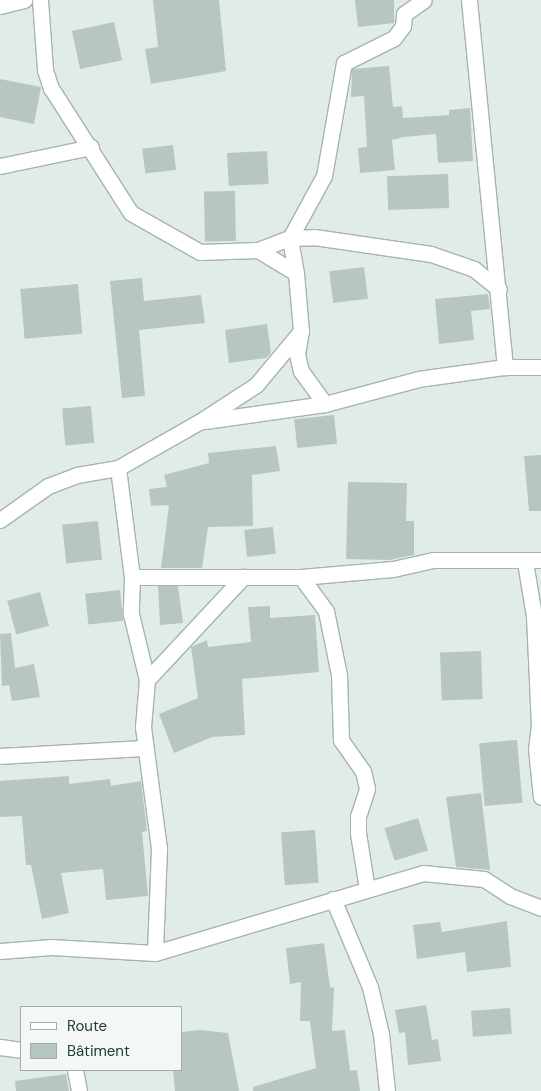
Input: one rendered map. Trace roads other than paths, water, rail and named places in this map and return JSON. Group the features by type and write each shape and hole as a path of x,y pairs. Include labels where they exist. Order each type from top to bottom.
{"street":[{"path":"0,6 24,0"},
{"path":"40,0 45,70 51,88 91,147 131,213 200,252 258,250 290,238 314,237 431,254 474,269 499,289"},
{"path":"325,404 301,371 297,354 301,331 296,273 290,238 324,176 344,63 394,38 403,26 404,14 424,0"},
{"path":"469,0 499,289 504,367"},
{"path":"0,166 91,147"},
{"path":"258,250 296,273"},
{"path":"0,520 48,486 77,475 118,468 199,422 256,385 301,331"},
{"path":"199,422 325,404 409,382 504,367 541,367"},
{"path":"118,468 132,577 131,614 147,680 145,748 159,848 154,953"},
{"path":"132,577 301,577 393,569 433,560 525,562 541,560"},
{"path":"525,562 534,616 539,725 536,748 541,797"},
{"path":"147,680 243,577"},
{"path":"301,577 326,611 339,675 340,740 363,771 367,789 358,816 358,833 367,888"},
{"path":"0,756 145,748"},
{"path":"0,951 51,947 154,953 367,888 424,873 484,879 510,896 541,908"},
{"path":"333,899 370,987 381,1034 387,1091"},
{"path":"0,1047 20,1050"},
{"path":"76,1071 79,1091"}]}
